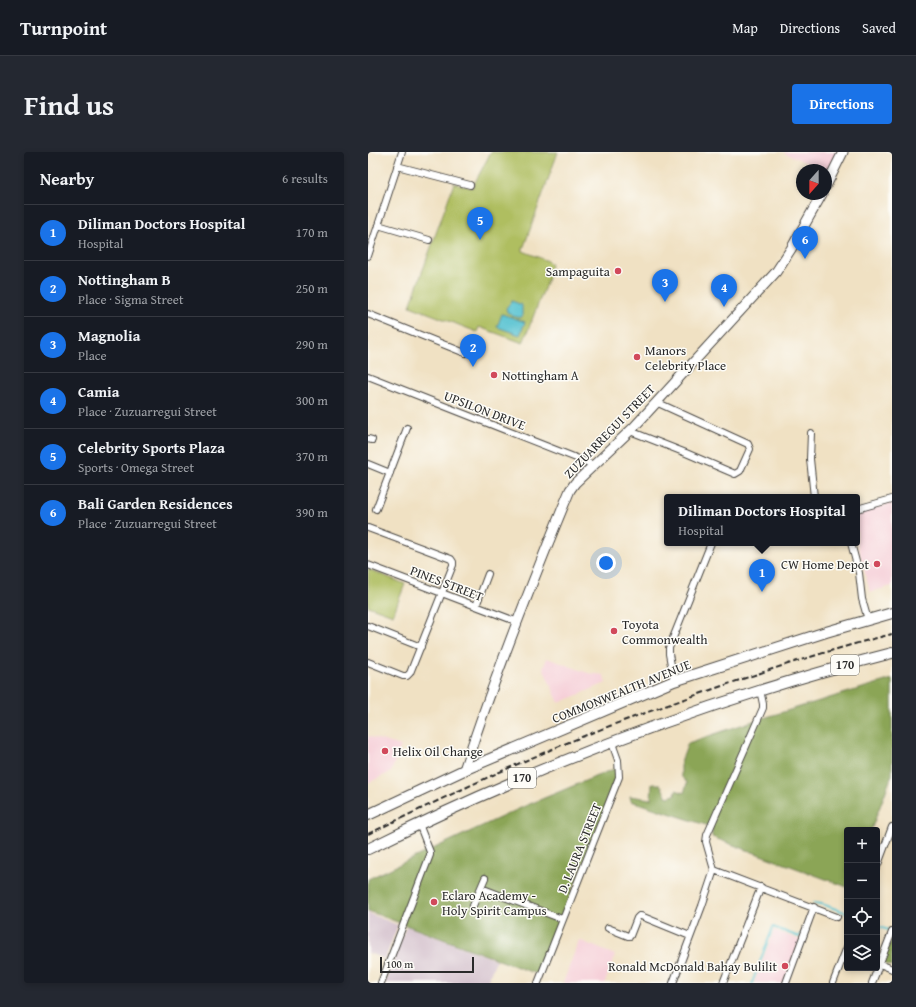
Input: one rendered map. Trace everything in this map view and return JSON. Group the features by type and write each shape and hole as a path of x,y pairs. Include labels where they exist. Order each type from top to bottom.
{"main road":[{"name":"COMMONWEALTH AVENUE","path":"368,815 464,770 674,681 868,620 892,614"},
{"name":"170","path":"368,849 419,824 532,774 612,743 760,690 892,653"}],"street":[{"path":"368,256 402,152"},
{"path":"832,174 843,152"},
{"path":"397,166 470,185"},
{"name":"ZUZUARREGUI STREET","path":"464,770 518,622 574,483 630,431 776,272 819,200"},
{"path":"378,225 429,240"},
{"path":"368,314 465,353"},
{"name":"UPSILON DRIVE","path":"368,376 594,465"},
{"path":"630,431 735,474 740,472 750,449 748,444 656,402"},
{"path":"376,509 407,428"},
{"path":"811,433 810,459 814,494"},
{"path":"368,464 390,473"},
{"path":"860,508 892,499"},
{"path":"368,528 451,559 453,562 410,673 407,676 403,676 368,662"},
{"path":"674,681 669,648 710,546"},
{"path":"852,546 859,573 862,599 868,620"},
{"name":"PINES STREET","path":"368,565 518,622"},
{"path":"476,606 488,574"},
{"path":"368,626 421,647"},
{"path":"673,983 714,870 706,842 707,835 762,708 763,704 760,690"},
{"name":"D. LAURA STREET","path":"538,983 619,777 618,760 612,743"},
{"path":"381,983 430,855 419,824"},
{"path":"878,863 892,827"},
{"path":"714,870 837,917"},
{"path":"472,908 485,878"},
{"path":"723,983 761,887"},
{"path":"481,888 562,919"},
{"path":"786,983 814,907"},
{"path":"608,928 630,936 637,918 641,916 690,936"},
{"path":"892,932 880,964 892,968"},
{"path":"834,983 844,955"},
{"path":"872,983 877,971"}],"shaded area":[{"path":"837,152 832,164 810,164 784,153"},
{"name":"CW Home Depot","path":"892,503 892,586 870,592 858,546 860,546 860,511"},
{"path":"547,658 588,673 604,675 606,683 559,703 543,668"},
{"path":"368,736 401,746 391,772 368,783"},
{"path":"368,913 398,925 385,959 368,953"},
{"path":"406,926 496,960 487,983 385,983"},
{"path":"774,930 800,940 784,983 754,983"},
{"path":"579,940 615,955 605,983 563,983"}],"green space":[{"path":"491,152 558,152 523,249 523,251 548,261 551,264 549,276 523,343 479,327 477,332 410,306 454,183 472,188"},
{"path":"368,569 405,584 393,615 368,606"},
{"path":"892,679 892,775 872,827 844,827 844,886 712,837 712,827 631,801 630,796 651,799 652,784 660,784 667,797 675,795 676,790 684,793 687,783 681,776 681,762 688,743 750,722"},
{"path":"616,768 618,775 539,975 368,911 368,879 525,806"},
{"path":"892,937 892,966 882,963"}],"water":[{"path":"512,301 522,305 522,317 510,315 507,312 506,308"},
{"path":"502,314 525,322 520,335 497,327"}],"waterway":[{"path":"813,903 822,904 844,912"},
{"path":"752,983 773,927 799,937 800,934"},
{"path":"880,927 888,930"}],"railway":[{"path":"368,834 497,773 600,730 661,707 773,669 892,634"}],"place":[{"name":"Celebrity Sports Plaza","path":"480,240"},
{"name":"Bali Garden Residences","path":"805,259"},
{"name":"Sampaguita","path":"618,271"},
{"name":"Magnolia","path":"665,302"},
{"name":"Camia","path":"724,307"},
{"name":"Manors Celebrity Place","path":"637,357"},
{"name":"Nottingham B","path":"473,367"},
{"name":"Nottingham A","path":"494,375"},
{"name":"CW Home Depot","path":"877,564"},
{"name":"Diliman Doctors Hospital","path":"762,592"},
{"name":"Toyota Commonwealth","path":"614,631"},
{"name":"Helix Oil Change","path":"385,751"},
{"name":"Eclaro Academy - Holy Spirit Campus","path":"434,902"},
{"name":"Ronald McDonald Bahay Bulilit","path":"785,966"}]}
